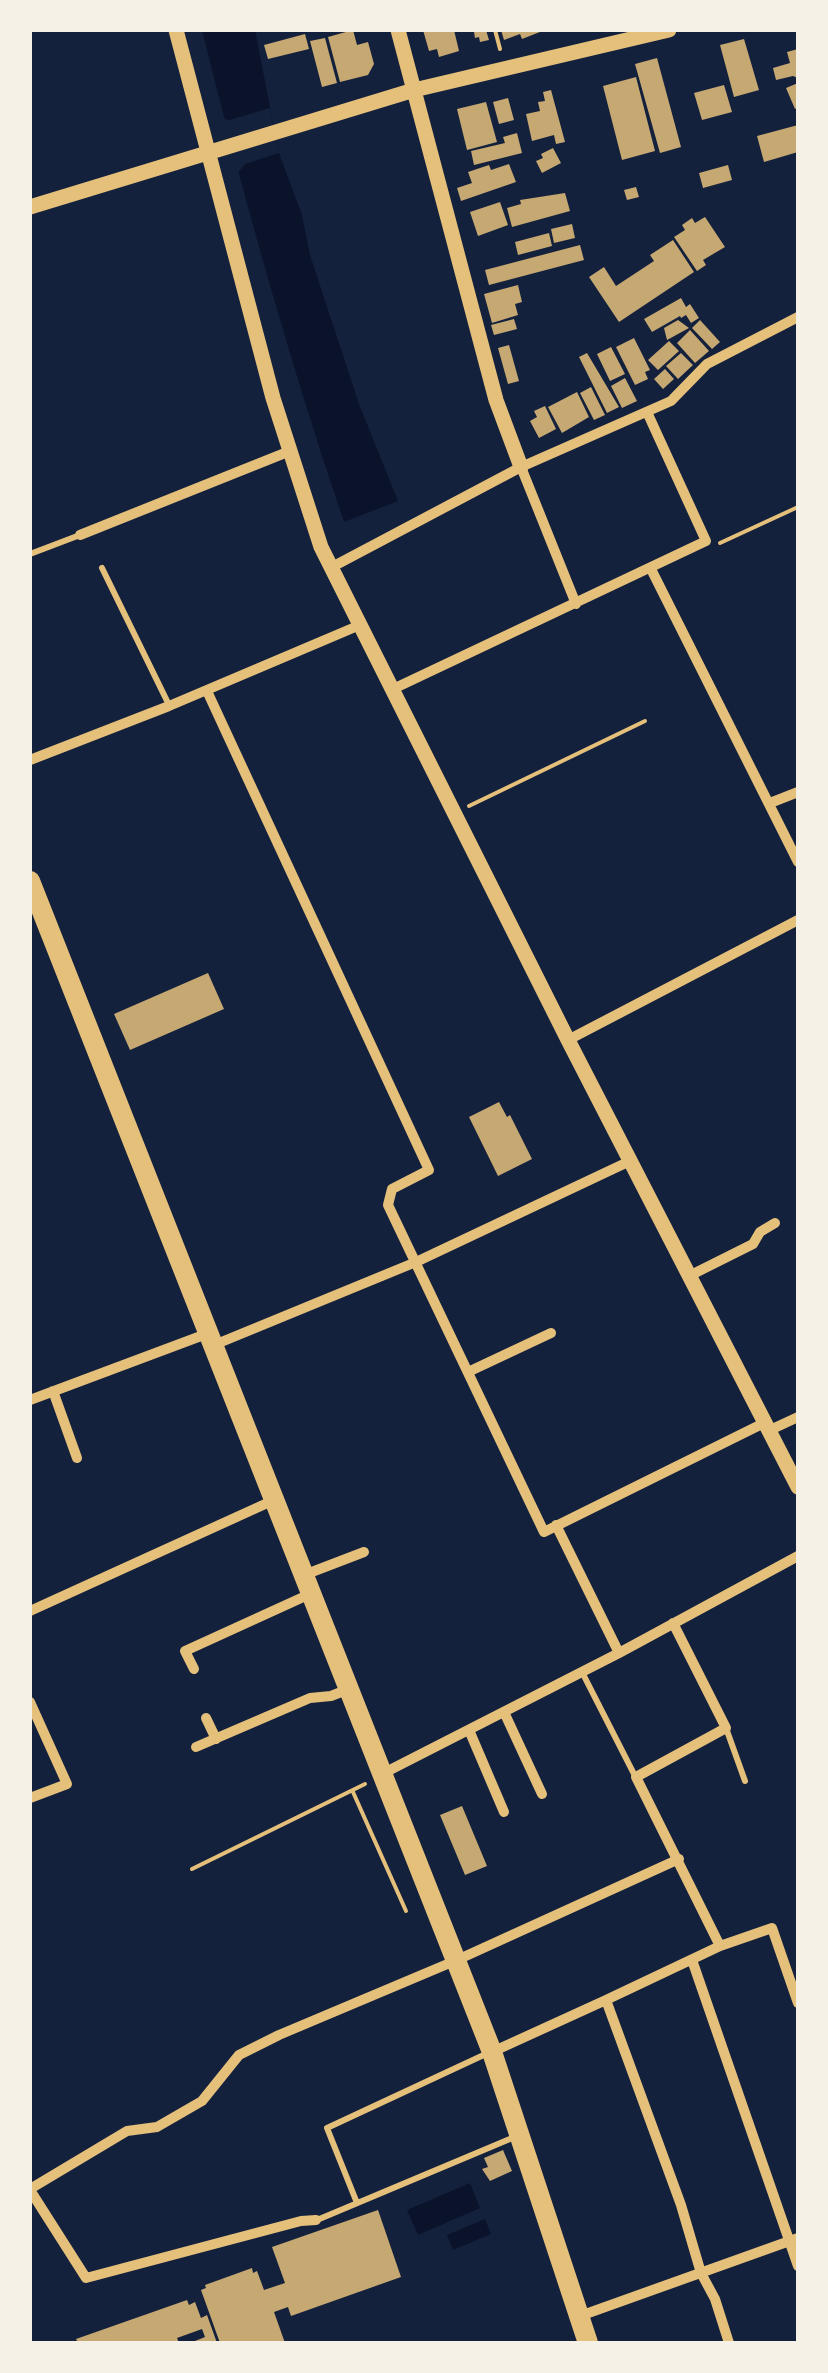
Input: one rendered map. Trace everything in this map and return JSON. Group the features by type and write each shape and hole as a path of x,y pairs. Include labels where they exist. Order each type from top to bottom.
{"highway":[{"path":"30,881 492,2052 588,2343"}],"street":[{"path":"176,30 290,451 322,547 568,1040 798,1486"},
{"path":"398,30 496,400 576,604"},
{"path":"30,207 414,90 609,37 669,30"},
{"path":"332,567 521,468 671,401 707,364 798,316"},
{"path":"393,689 706,541 647,412"},
{"path":"80,536 290,451"},
{"path":"651,570 798,862"},
{"path":"30,760 360,625"},
{"path":"207,690 429,1170 392,1189 388,1204 544,1532 766,1427 798,1417"},
{"path":"770,804 798,792"},
{"path":"568,1040 798,920"},
{"path":"30,1400 212,1339 416,1262 630,1161"},
{"path":"689,1276 753,1244 760,1232 775,1223"},
{"path":"468,1372 551,1333"},
{"path":"54,1391 77,1458"},
{"path":"30,1611 274,1500"},
{"path":"556,1525 619,1653"},
{"path":"194,1668 180,1653 364,1552"},
{"path":"382,1774 798,1556"},
{"path":"673,1623 726,1728 636,1777 720,1946"},
{"path":"196,1747 310,1698 349,1689"},
{"path":"30,1702 67,1784 30,1798"},
{"path":"504,1712 542,1794"},
{"path":"206,1718 216,1739"},
{"path":"469,1730 504,1812"},
{"path":"316,2220 86,2278 30,2189 127,2130 158,2126 202,2101 239,2055 278,2035 679,1859"},
{"path":"492,2052 720,1946 772,1928 798,2003"},
{"path":"692,1960 793,2240 798,2266"},
{"path":"606,2000 728,2343"},
{"path":"580,2316 793,2240"}],"lane":[{"path":"30,554 80,536"},
{"path":"102,568 169,706"},
{"path":"582,1672 636,1777"},
{"path":"726,1728 745,1781"},
{"path":"357,2203 327,2128 492,2052"},
{"path":"316,2220 518,2136"}],"path":[{"path":"495,30 500,49"},
{"path":"706,541 718,545 798,507"},
{"path":"457,812 645,721"},
{"path":"192,1869 382,1774"},
{"path":"352,1791 406,1911"}],"water":[{"path":"202,30 255,30 279,153 302,215 310,255 359,404 398,501 344,522 268,278"},
{"path":"470,2183 480,2208 418,2235 407,2210"},
{"path":"485,2219 491,2234 453,2250 447,2235"}],"pier":[{"path":"270,108 279,153 245,164 237,174 223,119"}],"building":[{"path":"353,30 357,45 368,42 374,64 368,75 340,82 328,37"},
{"path":"423,30 454,30 459,51 439,57 437,49 429,51"},
{"path":"486,30 489,40 480,42 479,37 475,38 474,32"},
{"path":"501,30 545,30 522,39 520,34 504,40"},
{"path":"305,34 309,49 268,59 264,45"},
{"path":"325,38 337,83 322,87 310,41"},
{"path":"744,39 759,90 734,97 720,45"},
{"path":"798,49 798,78 776,80 773,68 790,63 787,52"},
{"path":"657,58 681,147 660,153 635,64"},
{"path":"636,77 655,151 622,160 603,86"},
{"path":"798,83 798,107 795,109 786,88"},
{"path":"724,85 732,112 702,120 694,93"},
{"path":"551,90 565,142 556,144 554,135 532,141 526,114 540,111 538,102 545,101 543,92"},
{"path":"508,98 514,120 499,124 493,102"},
{"path":"486,102 497,142 467,150 457,109"},
{"path":"798,125 798,152 764,162 757,136"},
{"path":"517,133 522,153 474,165 471,151 505,143 503,137"},
{"path":"553,148 561,163 542,173 536,161"},
{"path":"509,164 516,182 461,201 457,188 472,183 468,172"},
{"path":"728,165 732,180 703,188 699,173"},
{"path":"636,187 639,197 627,200 624,190"},
{"path":"565,193 570,211 512,227 507,208 521,204 520,200"},
{"path":"500,202 508,225 478,236 470,212"},
{"path":"705,217 725,247 703,260 706,265 697,271 674,237 685,230 682,225 692,218 695,223"},
{"path":"572,224 575,238 554,243 551,229"},
{"path":"549,233 552,246 518,255 515,242"},
{"path":"673,240 694,272 619,322 589,277 604,267 616,286 654,261 650,255"},
{"path":"580,245 584,260 489,285 485,270"},
{"path":"518,285 522,302 515,304 518,315 492,323 484,294"},
{"path":"681,298 699,318 691,323 686,315 680,316 652,332 644,319"},
{"path":"514,319 517,329 494,335 491,325"},
{"path":"678,320 689,328 667,340 664,328"},
{"path":"700,320 720,342 712,349 692,328"},
{"path":"690,330 709,351 695,363 677,343"},
{"path":"634,338 650,370 645,372 648,379 635,385 616,347"},
{"path":"669,341 679,351 658,370 648,360"},
{"path":"509,345 519,381 508,384 498,348"},
{"path":"611,347 625,374 610,381 597,354"},
{"path":"587,353 619,407 607,413 579,357"},
{"path":"681,353 693,365 678,379 666,366"},
{"path":"665,369 674,379 663,389 654,379"},
{"path":"625,378 637,401 622,408 611,386"},
{"path":"591,387 605,415 594,420 580,393"},
{"path":"577,392 589,417 562,433 548,407"},
{"path":"545,406 556,429 539,438 530,421 537,417 534,411"},
{"path":"208,973 224,1009 130,1050 114,1014"},
{"path":"499,1102 507,1117 510,1115 532,1159 498,1176 469,1117"},
{"path":"462,1806 487,1866 465,1875 440,1815"},
{"path":"503,2150 512,2171 490,2181 482,2169 488,2167 484,2158"},
{"path":"378,2210 401,2277 291,2316 288,2307 274,2312 285,2343 220,2343 201,2290 205,2285 252,2268 264,2290 285,2283 272,2247"},
{"path":"187,2300 189,2305 195,2302 201,2318 207,2315 217,2343 190,2343 205,2337 202,2329 177,2338 179,2343 78,2343 76,2339"}]}
